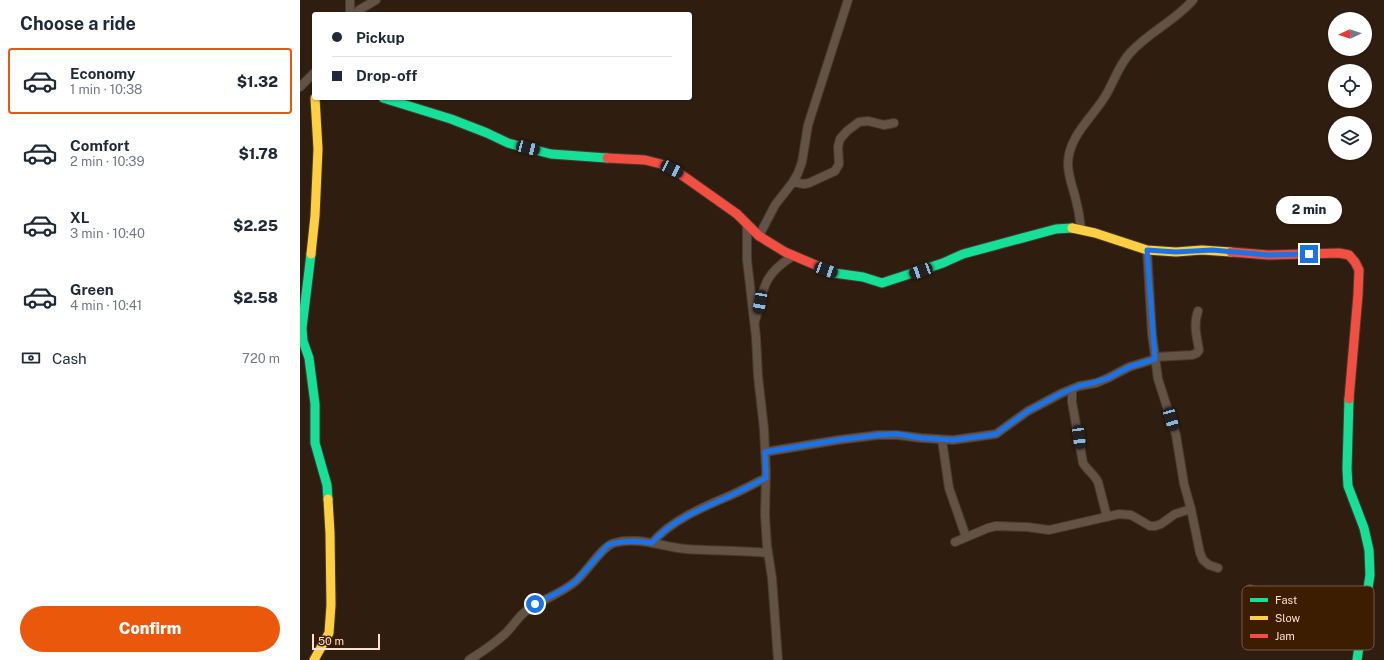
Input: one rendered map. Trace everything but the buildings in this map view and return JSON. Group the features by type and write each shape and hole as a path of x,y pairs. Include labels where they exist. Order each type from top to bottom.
{"street":[{"path":"350,0 350,12"},
{"path":"357,12 376,0"},
{"path":"759,236 775,205 798,173 802,162 808,125 848,0"},
{"path":"1081,229 1080,217 1068,163 1072,145 1087,121 1102,103 1124,59 1147,36 1183,11 1193,0"},
{"path":"300,86 312,75"},
{"path":"314,660 329,633 331,605 329,505 324,469 315,443 315,404 309,358 303,341 302,328 315,216 318,148 315,100"},
{"path":"389,100 451,119 508,142 552,154 645,160 654,162 680,173 737,214 759,236 793,256 834,273 863,277 882,283 886,283 943,263 963,254 1056,229 1071,228 1095,233 1147,250 1176,252 1202,250 1268,255 1339,253 1349,255 1359,270 1348,405 1348,486 1364,528 1369,550 1370,575 1369,586"},
{"path":"793,182 804,184 809,183 835,171 838,164 838,147 840,139 846,131 859,122 868,121 884,125 894,124"},
{"path":"747,225 747,260 765,452 765,515 768,553 772,578 778,660"},
{"path":"1147,250 1155,358 1158,379 1176,435 1184,484 1191,509 1198,545 1203,560 1209,565 1218,568"},
{"path":"754,326 765,284 775,269 793,256"},
{"path":"765,452 878,435 897,434 953,440 996,434 1040,404 1072,389 1108,378 1129,367 1155,358 1192,355 1198,353 1199,350 1195,329 1198,311"},
{"path":"1072,389 1072,402 1083,463 1096,477 1107,517"},
{"path":"942,440 950,488 966,537"},
{"path":"652,543 658,536 685,517 713,502 766,478"},
{"path":"955,542 996,526 1027,527 1049,530 1120,514 1131,515 1150,526 1155,526 1161,524 1175,514 1191,509"},
{"path":"469,660 506,633 516,620 535,604 575,582 608,545 615,542 638,541 685,549 722,551 746,550 768,553"},
{"path":"1357,660 1359,650"}],"traffic: fast":[{"path":"389,100 451,119 508,143 551,154 607,158"},
{"path":"825,269 834,273 863,277 882,283 943,263 963,254 1056,229 1072,228"},
{"path":"311,254 302,328 303,341 309,358 315,404 315,443 327,485 328,499"},
{"path":"1349,399 1348,486 1364,528 1369,550 1370,575 1368,586"},
{"path":"1357,660 1359,650"}],"traffic: slow":[{"path":"311,254 315,216 318,149 315,100"},
{"path":"1072,228 1095,233 1147,250 1176,252 1202,250 1231,252"},
{"path":"314,660 329,633 331,605 328,499"}],"traffic: jam":[{"path":"607,158 645,160 665,165 679,173 737,214 759,236 785,252 825,269"},
{"path":"1231,252 1268,255 1339,253 1349,255 1355,262 1359,270 1358,295 1349,399"}],"route":[{"path":"535,604 575,582 608,545 615,542 638,541 652,543 658,536 685,517 713,502 766,478 765,452 878,435 897,434 937,440 953,440 996,434 1028,411 1062,393 1079,386 1108,378 1129,367 1155,359 1147,250 1176,252 1212,250 1268,255 1309,254"}]}
